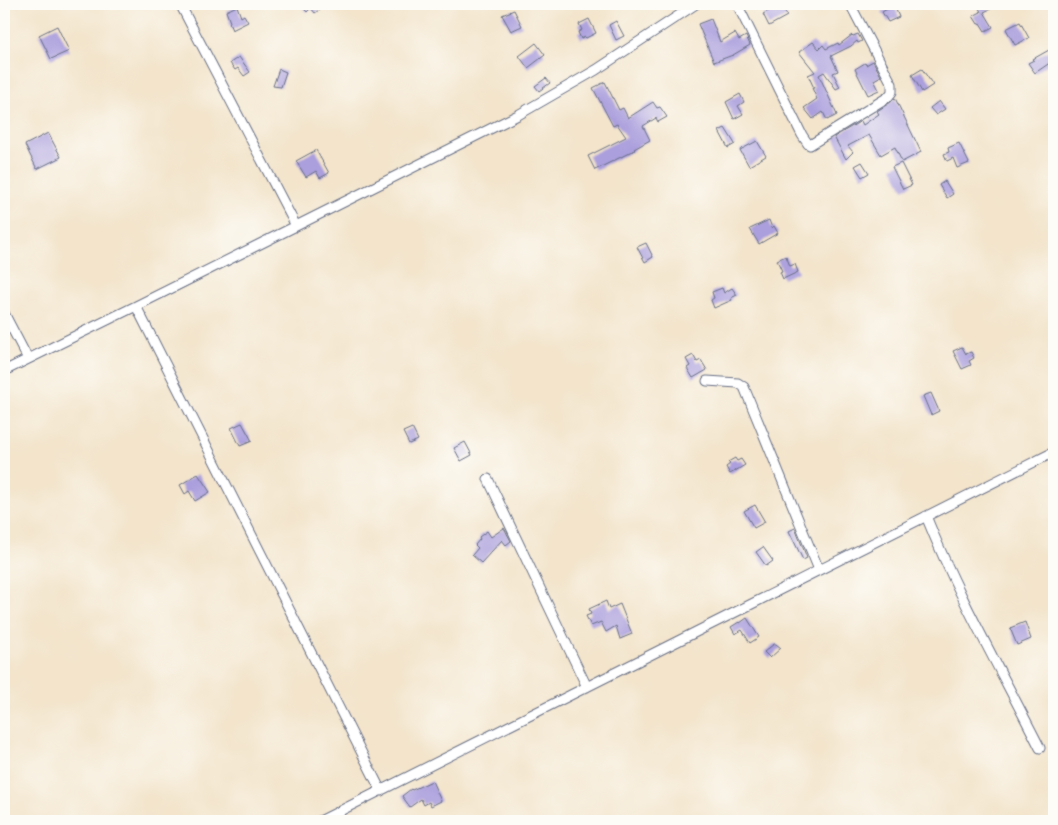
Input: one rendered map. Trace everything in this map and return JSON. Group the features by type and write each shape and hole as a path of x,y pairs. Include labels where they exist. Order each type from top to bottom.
{"street":[{"path":"180,4 296,226"},
{"path":"4,371 518,115 596,70 696,4"},
{"path":"737,4 802,136 810,145 888,97 892,92 892,84 850,4"},
{"path":"136,306 381,791"},
{"path":"4,313 28,359"},
{"path":"707,382 738,383 744,387 819,570"},
{"path":"320,821 1054,452"},
{"path":"488,479 587,687"},
{"path":"926,516 934,537 984,641 1040,748"}],"building":[{"path":"300,4 327,4 315,13 311,8 307,12"},
{"path":"781,4 787,16 769,26 763,14"},
{"path":"977,4 1001,4 984,12 993,27 985,31 973,16 981,12"},
{"path":"894,5 899,17 888,22 882,12"},
{"path":"237,6 241,17 244,15 248,22 232,30 226,11"},
{"path":"514,10 522,26 511,31 502,15"},
{"path":"589,19 596,33 581,39 578,32 582,30 579,24"},
{"path":"711,19 720,42 735,33 739,40 746,36 750,45 733,55 714,62 698,24"},
{"path":"616,21 624,36 616,40 609,25"},
{"path":"1020,22 1029,38 1015,45 1006,29"},
{"path":"57,26 69,51 51,59 39,35"},
{"path":"858,34 862,41 858,43 857,41 831,56 838,71 833,73 840,87 836,89 824,72 819,75 837,115 827,120 823,112 813,119 804,108 817,99 808,75 815,72 799,52 813,42 819,49 823,45 826,49 838,43 839,45 852,35"},
{"path":"536,43 545,55 528,68 519,56"},
{"path":"1049,50 1054,60 1035,73 1028,63"},
{"path":"239,57 250,72 244,76 238,68 235,70 230,63"},
{"path":"873,61 881,76 874,80 879,90 868,95 855,69"},
{"path":"279,69 286,72 281,87 273,86"},
{"path":"922,69 933,85 922,92 912,75"},
{"path":"546,78 550,83 539,91 535,86"},
{"path":"605,82 619,110 623,108 628,118 653,102 657,108 660,107 667,117 658,122 656,118 643,126 650,140 635,150 595,170 588,156 626,137 617,124 613,126 593,88"},
{"path":"740,94 744,102 738,106 743,114 734,119 726,102"},
{"path":"895,98 921,152 902,162 895,147 881,155 869,135 848,146 853,152 846,159 834,137 861,121 863,125 879,114 877,111"},
{"path":"939,101 945,109 936,115 930,108"},
{"path":"725,128 735,144 728,148 719,131"},
{"path":"48,133 61,157 37,169 25,145"},
{"path":"757,141 766,156 749,166 740,150"},
{"path":"959,143 969,163 957,168 953,158 947,161 944,154 949,152 948,148"},
{"path":"316,150 329,173 320,178 316,171 306,177 296,161"},
{"path":"862,162 869,173 862,177 855,166"},
{"path":"901,163 912,185 903,189 892,167"},
{"path":"945,181 953,194 947,198 939,185"},
{"path":"769,220 772,228 774,226 778,233 759,244 750,229"},
{"path":"646,243 653,257 645,262 637,247"},
{"path":"786,256 790,266 795,264 798,272 783,279 777,260"},
{"path":"722,288 724,293 732,288 737,295 731,298 732,300 714,308 711,300 714,298 712,292"},
{"path":"962,347 966,354 971,352 974,358 969,361 971,365 962,369 953,351"},
{"path":"693,355 697,362 701,360 707,370 693,378 687,368 690,366 686,359"},
{"path":"931,393 939,411 931,415 923,396"},
{"path":"242,423 252,441 240,446 231,428"},
{"path":"412,428 418,440 409,444 403,432"},
{"path":"465,442 472,455 461,461 454,448"},
{"path":"735,458 737,461 741,459 745,465 730,474 726,467 730,464 728,462"},
{"path":"198,474 210,492 195,501 189,491 185,494 180,485"},
{"path":"755,505 765,522 754,528 744,511"},
{"path":"504,528 511,541 506,545 502,540 481,563 472,555 478,548 475,545 480,539 479,537 487,531 491,537"},
{"path":"795,528 807,558 803,560 789,531"},
{"path":"763,547 773,561 766,566 756,552"},
{"path":"606,601 609,609 620,604 632,634 620,639 616,626 606,632 601,622 591,626 586,616 591,614 589,609"},
{"path":"747,618 759,637 750,643 742,630 735,634 731,627"},
{"path":"1025,622 1031,639 1017,645 1010,628"},
{"path":"774,644 781,648 770,658 764,652"},
{"path":"432,781 441,801 431,806 429,802 424,805 421,799 410,807 402,796 411,789"}]}
